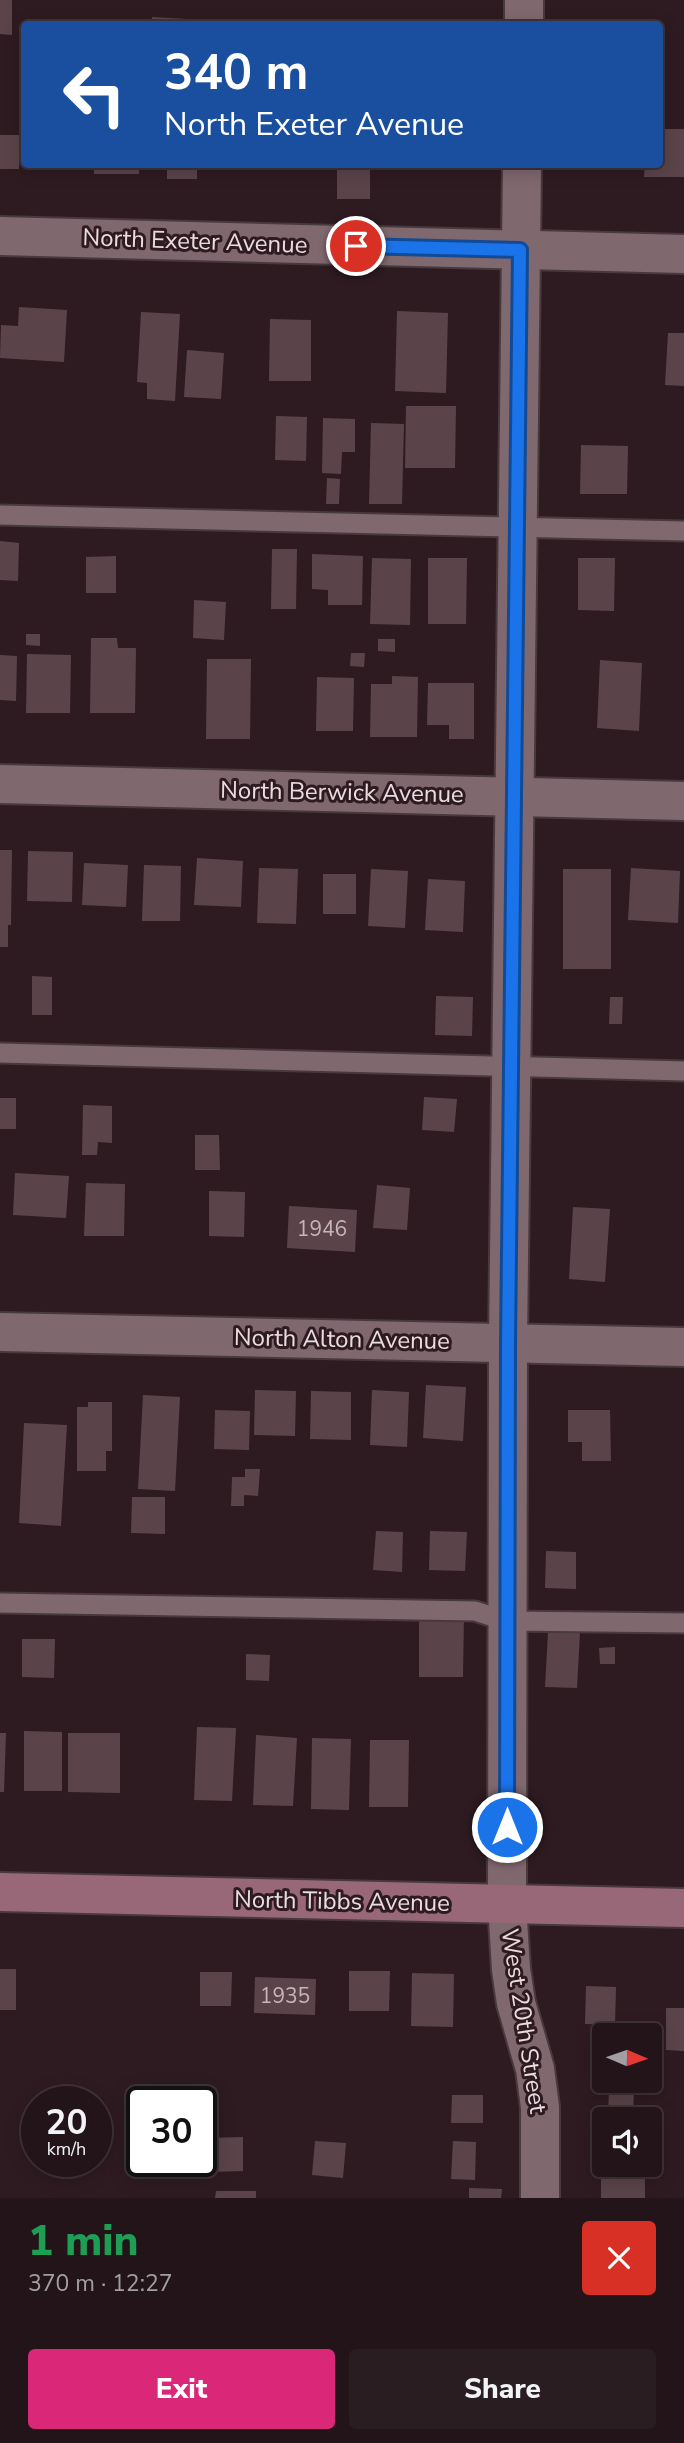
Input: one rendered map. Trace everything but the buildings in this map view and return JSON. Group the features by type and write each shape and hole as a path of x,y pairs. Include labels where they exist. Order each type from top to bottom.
{"street":[{"path":"524,0 524,21"},
{"name":"West 20th Street","path":"522,168 508,1343 507,1904 516,2003 534,2069 540,2107 540,2198"},
{"name":"North Exeter Avenue","path":"0,236 684,254"},
{"name":"North Berwick Avenue","path":"0,784 684,801"},
{"name":"North Alton Avenue","path":"0,1332 684,1347"},
{"name":"North Tibbs Avenue","path":"0,1892 684,1909"}],"lane":[{"path":"0,515 684,531"},
{"path":"0,1053 684,1071"},
{"path":"0,1604 475,1611 506,1620 684,1623"}],"route":[{"path":"356,246 520,250 508,1343 507,1827"}]}
